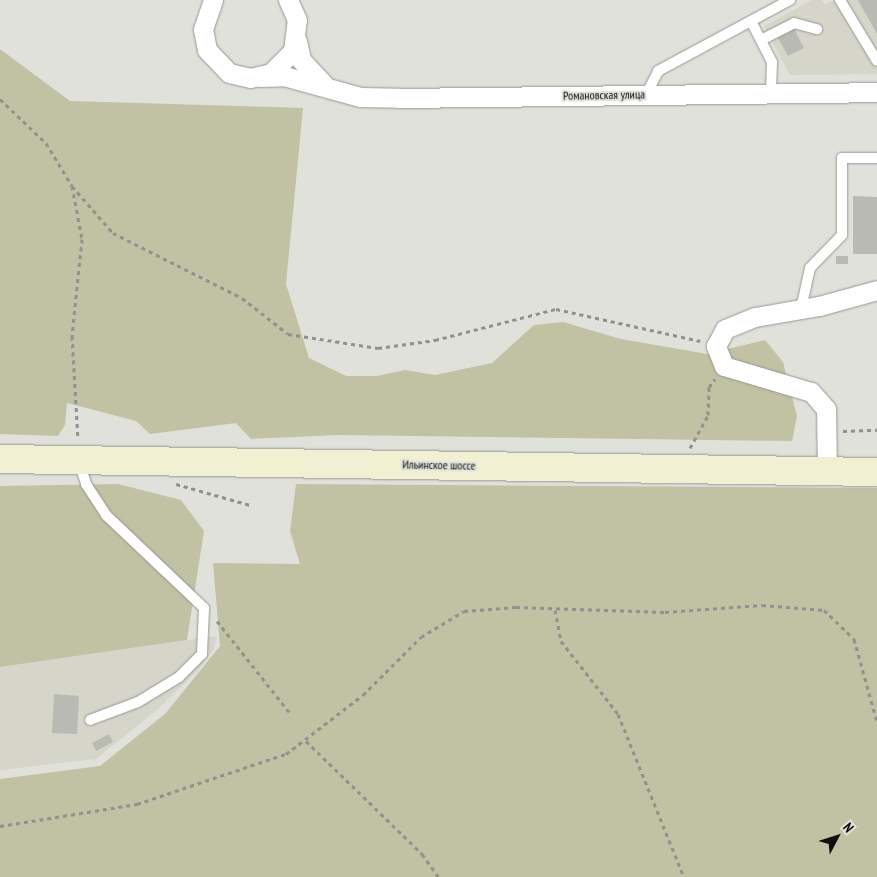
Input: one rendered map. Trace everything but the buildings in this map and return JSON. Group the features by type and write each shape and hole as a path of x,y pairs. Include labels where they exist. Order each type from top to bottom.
{"main road":[{"name":"Ильинское шоссе","path":"0,459 877,472"}],"street":[{"name":"Романовская улица","path":"202,0 204,40 213,59 239,76 284,76 332,91 399,98 877,92"},
{"name":"Романовская улица","path":"204,19 213,0"},
{"path":"288,0 297,20 297,41 310,73 332,91"},
{"path":"261,76 288,60 297,41"},
{"path":"827,471 826,409 811,392 724,366 716,346 726,329 755,317 801,309 877,290"}],"lane":[{"path":"646,95 658,72 790,0"},
{"path":"840,0 877,61"},
{"path":"751,21 772,62 771,94"},
{"path":"760,40 794,23 818,30"},
{"path":"801,309 810,268 842,235 842,158 877,158"},
{"path":"79,460 86,484 106,515 204,608 202,654 179,677 138,702 90,720"}],"path":[{"path":"0,98 46,143 72,186 113,233 242,298 288,334 378,348 435,340 556,308 642,325 716,346"},
{"path":"72,186 82,239 72,336 79,460"},
{"path":"690,450 692,438 708,415 709,387 724,366"},
{"path":"826,432 877,430"},
{"path":"165,481 250,505"},
{"path":"0,826 137,804 286,754 306,741 363,695 421,637 464,611 666,612 762,605 824,610 854,639 877,722"},
{"path":"204,608 290,713"},
{"path":"555,610 561,641 618,714 684,877"},
{"path":"306,741 422,854 439,877"}],"shaded area":[{"path":"812,0 822,0 825,5 834,0 877,0 877,74 790,75 764,26"},
{"path":"217,636 214,649 199,669 158,709 96,759 0,770 0,667"}],"green space":[{"path":"0,49 70,101 303,108 286,284 309,358 346,376 377,376 405,370 435,375 492,363 534,325 563,322 621,339 707,354 765,340 783,362 797,416 792,441 339,435 251,439 236,423 150,434 136,421 67,403 65,425 58,436 0,434"},
{"path":"118,484 181,500 204,531 187,640 0,667 0,486"},
{"path":"296,484 877,488 877,877 0,877 0,779 100,766 165,714 220,646 213,563 300,564 290,531"}]}
